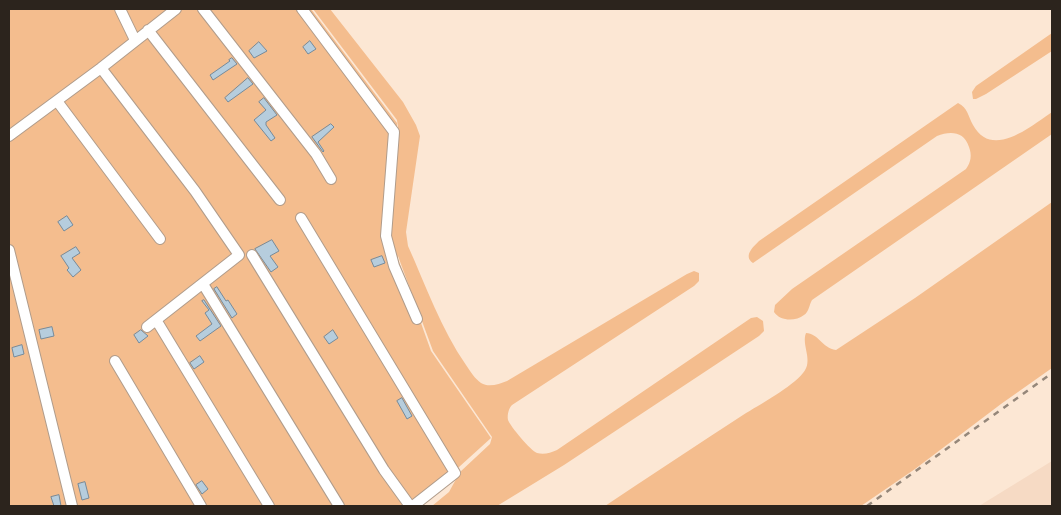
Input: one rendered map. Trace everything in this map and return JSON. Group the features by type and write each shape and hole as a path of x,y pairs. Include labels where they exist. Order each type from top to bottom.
{"street":[{"path":"120,9 135,40"},
{"path":"9,136 101,68 176,9"},
{"path":"203,9 316,154 331,179"},
{"path":"302,9 394,132 386,236 394,266 417,319"},
{"path":"148,30 280,200"},
{"path":"101,68 195,191 240,255 147,328"},
{"path":"57,101 160,239"},
{"path":"252,255 384,470 412,506 455,473 301,218"},
{"path":"9,250 72,506"},
{"path":"203,284 339,506"},
{"path":"158,323 269,506"},
{"path":"115,361 201,506"}],"shaded area":[{"path":"9,9 311,9 397,123 397,147 399,135 397,120 313,9 330,9 403,102 416,125 420,136 406,232 408,246 449,337 471,372 484,384 494,385 507,381 687,274 694,271 699,273 699,281 694,286 512,405 509,409 508,420 516,433 537,453 542,454 557,450 751,318 757,317 763,321 764,331 564,465 497,506 432,506 449,492 460,472 490,444 492,437 433,351 398,256 431,351 491,438 416,506 9,506"},
{"path":"1052,33 1052,51 986,94 973,99 972,92 976,86"},
{"path":"958,103 966,110 973,125 981,135 990,140 1012,137 1052,112 1052,134 812,300 806,314 792,320 784,319 777,315 774,312 775,305 792,289 966,169 971,156 967,142 960,135 952,133 937,136 753,263 749,255 754,246"},
{"path":"1052,202 1052,368 915,469 861,506 605,506 775,396 798,378 806,368 807,363 806,333 814,335 831,349 836,350 915,298"},
{"path":"1052,461 1052,506 979,506"}],"building":[{"path":"310,41 316,49 308,54 303,47"},
{"path":"259,42 267,51 254,58 249,51"},
{"path":"232,58 237,64 213,80 210,75"},
{"path":"248,78 253,84 228,102 225,98"},
{"path":"264,98 277,115 266,122 275,138 271,141 254,120 266,110 259,102"},
{"path":"331,124 334,127 318,142 323,152 312,137"},
{"path":"67,216 73,225 64,231 58,222"},
{"path":"272,240 279,251 270,256 278,267 271,272 255,249"},
{"path":"76,247 80,253 72,258 81,270 73,277 67,270 69,268 61,256"},
{"path":"382,256 385,263 374,267 371,260"},
{"path":"217,287 237,314 232,318 214,289"},
{"path":"204,300 221,326 200,341 196,336 212,324 205,313 209,310 202,301"},
{"path":"52,327 54,336 41,339 39,330"},
{"path":"141,330 148,336 139,343 134,335"},
{"path":"333,330 338,338 329,344 324,337"},
{"path":"22,345 24,354 14,357 12,348"},
{"path":"200,356 204,362 194,369 190,363"},
{"path":"402,398 412,416 407,419 397,401"},
{"path":"202,481 208,489 202,494 196,485"},
{"path":"85,482 89,498 82,500 78,484"},
{"path":"59,495 61,506 54,506 51,497"}],"railway":[{"path":"867,506 1052,373"}]}
